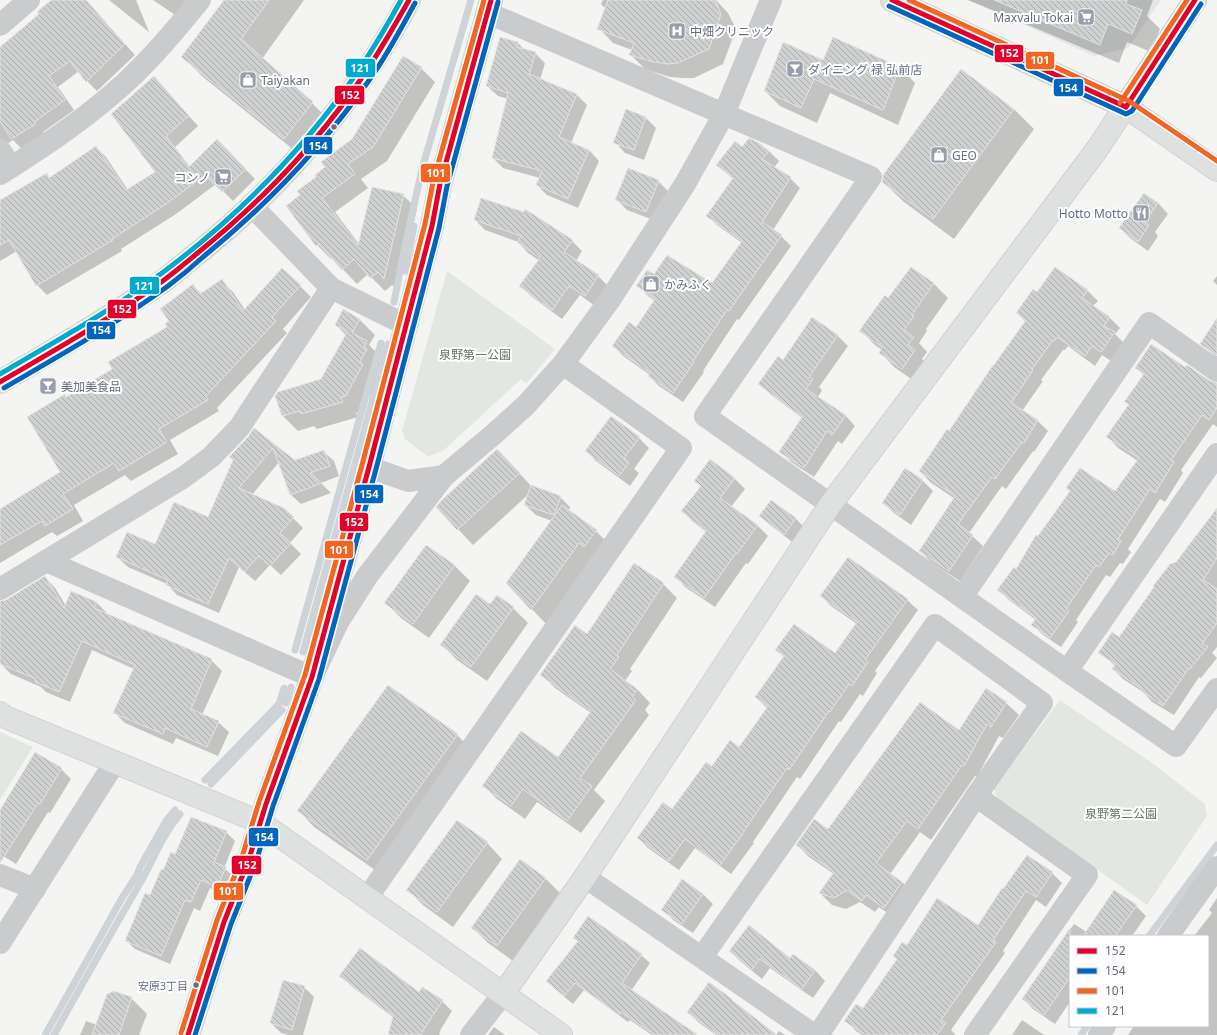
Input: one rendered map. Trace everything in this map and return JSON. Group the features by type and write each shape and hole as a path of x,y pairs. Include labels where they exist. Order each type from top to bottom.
{"street":[{"path":"0,25 29,0"},
{"path":"4,164 74,125 126,82 173,34 200,0"},
{"path":"0,382 69,342 157,285 213,242 252,206 298,160 341,107 380,49 409,0"},
{"path":"312,677 338,622 368,575 444,476 526,405 563,364 609,301 685,184 724,114 771,0"},
{"path":"892,0 1126,107 1217,170"},
{"path":"471,1035 503,994 585,877 830,505 1098,148 1195,0"},
{"path":"193,1034 202,988 224,922 248,859 312,677 370,467 432,226 440,184 490,6 724,114 871,177 705,416 1176,746 1217,689"},
{"path":"252,206 331,288 406,325"},
{"path":"0,589 184,477 211,457 239,428 331,288"},
{"path":"962,597 1149,323 1217,371"},
{"path":"367,898 681,448 563,364"},
{"path":"1067,671 1217,454"},
{"path":"370,467 408,481 444,476"},
{"path":"46,561 312,677"},
{"path":"702,958 935,625 1042,703 976,796 818,1035"},
{"path":"0,713 5,717 260,822 561,1035"},
{"path":"0,943 115,762"},
{"path":"975,1035 1087,875 976,796"},
{"path":"1169,935 1217,867"},
{"path":"0,875 34,889"},
{"path":"585,877 814,1035"}],"shaded area":[{"path":"968,0 1161,0 1128,48 1094,56"}],"green space":[{"name":"泉野第一公園","path":"447,271 555,349 526,384 521,379 444,450 428,457 405,439 402,431"},
{"name":"泉野第二公園","path":"1060,700 1155,765 1205,804 1207,816 1147,905 997,798 994,789"},
{"path":"0,732 33,747 0,800"}],"building":[{"path":"51,0 86,0 125,44 86,82 70,61 49,76 65,100 34,122 36,124 11,139 0,121 0,47 39,14 37,12"},
{"name":"Taiyakan","path":"224,0 269,0 241,39 313,102 284,139 181,57"},
{"name":"中畑クリニック","path":"608,0 715,0 721,14 709,49 678,63 668,64 629,55 634,43 597,29"},
{"name":"Maxvalu Tokai","path":"994,0 1127,0 1126,4 1142,10 1132,34 1108,24 1100,45"},
{"path":"500,37 518,42 517,47 536,52 529,74 577,94 559,137 589,150 568,199 536,185 542,171 492,158 508,93 486,86"},
{"path":"833,37 900,67 883,110 814,79 801,108 764,91 783,42 823,60"},
{"path":"403,56 422,67 373,147 348,164 355,174 322,198 358,245 372,187 404,194 384,279 378,272 370,278 354,259 342,270 319,244 316,246 286,206 300,195 297,191 316,177 315,175 325,167 321,162 352,139"},
{"name":"GEO","path":"961,69 1014,109 933,219 882,182 883,175"},
{"path":"154,76 189,116 166,136 189,167 217,139 246,169 222,192 205,175 166,204 112,239 113,240 36,286 9,240 0,245 0,200 47,173 49,178 96,146 126,190 155,172 111,114"},
{"path":"626,109 646,117 634,150 613,143"},
{"path":"749,138 759,143 769,151 762,159 791,177 762,222 782,235 729,311 727,310 673,393 648,376 650,373 612,346 629,322 636,327 655,299 636,286 647,270 654,274 667,255 712,283 742,241 706,216 733,178 716,165 735,141 742,147"},
{"path":"628,168 659,180 646,212 615,200"},
{"name":"Hotto Motto","path":"1144,193 1158,203 1145,222 1149,225 1138,242 1119,228"},
{"path":"481,198 524,212 525,209 573,240 564,252 599,275 585,296 569,286 552,310 519,286 540,258 517,242 521,236 474,220"},
{"path":"911,267 934,283 912,315 914,316 904,330 914,337 908,345 915,350 902,369 879,353 882,347 859,331 885,295 888,298"},
{"path":"1055,267 1088,290 1082,298 1110,317 1104,326 1115,332 1101,352 1092,346 1085,356 1057,337 1054,341 1053,340 1032,369 1033,370 1011,403 1038,420 1024,443 1022,442 995,479 992,477 958,524 973,535 949,571 919,551 955,496 919,471 947,429 949,431 993,365 1026,320 1016,313 1033,289 1037,292"},
{"path":"282,268 301,285 272,317 276,321 206,396 208,400 159,429 167,442 119,471 114,463 63,494 73,509 45,526 42,521 0,545 0,509 60,472 27,417 65,394 66,397 112,369 108,362 167,327 165,324 169,321 160,309 193,284 200,294 222,279 243,311"},
{"path":"343,309 360,319 352,333 367,341 364,347 367,349 360,362 363,364 346,396 341,397 343,402 301,414 300,411 282,416 275,396 278,392 321,379 347,332 335,325"},
{"path":"812,317 838,335 809,377 813,379 806,389 846,415 832,435 827,431 804,468 779,452 802,417 758,384 778,356 783,360"},
{"path":"1217,318 1217,356 1200,344"},
{"path":"1151,344 1185,367 1187,365 1210,381 1217,383 1217,408 1209,420 1202,415 1171,460 1174,462 1155,493 1150,489 1118,539 1121,541 1113,555 1109,553 1099,567 1096,565 1066,609 1069,611 1050,638 1031,625 1036,618 997,590 1014,567 1016,569 1036,535 1038,536 1070,491 1066,488 1080,468 1115,491 1139,458 1106,437 1129,404 1124,402 1144,374 1135,368"},
{"path":"611,416 640,437 624,458 629,463 619,476 585,451"},
{"path":"254,428 296,461 295,460 324,450 330,466 310,473 322,483 290,495 273,448 239,488 284,508 294,517 280,533 291,543 270,566 259,556 244,572 229,558 208,604 166,585 168,580 116,557 127,532 155,544 174,502 208,517 233,460 229,457 248,437"},
{"path":"497,449 520,473 457,530 436,507"},
{"path":"710,459 735,478 720,498 758,525 704,598 674,577 706,531 681,511 701,486 694,481"},
{"path":"905,468 923,480 900,515 882,503"},
{"path":"531,485 561,496 554,515 524,505"},
{"path":"771,500 796,518 784,535 759,516"},
{"path":"562,505 597,530 584,547 579,543 531,610 506,583"},
{"path":"1217,508 1217,558 1203,580 1217,589 1217,623 1202,644 1208,647 1190,669 1189,668 1163,706 1141,691 1142,689 1112,669 1115,664 1098,653 1112,632 1119,637 1154,587 1153,586 1170,564 1176,562"},
{"path":"426,545 455,565 413,624 384,603"},
{"path":"848,557 908,599 865,660 868,662 852,686 849,684 830,712 829,711 789,770 787,768 720,865 685,839 669,861 637,838 663,802 672,809 706,762 712,766 730,740 739,747 768,706 755,697 784,656 775,650 794,624 835,653 857,622 820,596"},
{"path":"634,563 664,583 617,655 619,657 610,669 637,689 632,697 636,700 580,778 592,786 567,821 523,789 511,806 482,786 521,731 558,757 591,711 540,675 575,625 587,634"},
{"path":"45,576 64,608 71,591 97,602 94,608 212,659 191,709 219,721 207,747 165,728 163,734 113,713 135,665 82,641 59,692 35,682 36,679 0,664 0,601 6,600"},
{"path":"476,594 490,604 497,595 514,607 471,667 440,645"},
{"path":"388,685 458,734 367,860 297,811"},
{"path":"986,688 1007,702 991,727 987,724 964,766 962,765 918,829 907,821 876,863 902,882 884,908 866,895 862,901 847,890 834,898 819,893 834,872 796,845 814,819 828,829 920,702 959,730"},
{"path":"35,752 62,768 40,804 38,803 0,863 0,810"},
{"path":"191,817 227,831 214,862 226,867 217,887 201,880 191,902 185,900 161,956 125,941 145,893 150,895 161,869 163,870 171,852 175,854"},
{"path":"457,820 488,842 437,912 406,890"},
{"path":"1027,855 1053,872 1036,897 1026,891 993,940 996,942 941,1020 946,1023 937,1035 866,1035 844,1021 856,1004 863,1008 897,959 893,956 902,942 907,945 937,898 978,925 1002,888 1003,889"},
{"path":"520,859 546,878 497,946 471,928"},
{"path":"682,879 703,894 682,924 661,910"},
{"path":"1114,890 1137,905 1116,935 1084,935"},
{"path":"588,916 642,954 622,983 698,1035 655,1035 621,1012 619,1015 575,983 564,996 546,981 578,941 573,938"},
{"path":"749,925 790,958 793,954 815,970 802,989 760,959 752,969 729,951"},
{"path":"1070,928 1069,978 1044,1015 1022,999"},
{"path":"360,948 419,992 422,987 443,1000 420,1035 388,1035 393,1016 339,976"},
{"path":"283,980 305,986 292,1030 270,1023"},
{"path":"709,982 777,1035 718,1035 687,1012"},
{"path":"114,991 132,997 119,1035 92,1035 107,994"}],"waterway":[{"path":"394,302 422,169 471,0"},
{"path":"405,271 414,226"},
{"path":"295,650 381,343"},
{"path":"303,652 388,344"},
{"path":"286,703 291,687"},
{"path":"205,780 279,704 284,688"},
{"path":"211,784 282,710"},
{"path":"45,1035 122,898 137,875 166,821 175,810"},
{"path":"54,1035 143,878 164,837 180,814"},
{"path":"1150,935 1217,845"},
{"path":"1081,1035 1086,1027"}],"transit line":[{"name":"121","path":"0,374 82,326 143,287 217,229 243,205 293,154 338,99 365,61 401,0"},
{"name":"152","path":"0,382 83,333 144,294 182,266 246,211 310,145 348,98 388,37 409,0"},
{"name":"101","path":"181,1033 217,920 242,857 259,802 305,675 425,224 433,182 484,0"},
{"name":"152","path":"188,1035 224,922 249,859 266,804 312,677 432,226 440,184 491,0"},
{"name":"152","path":"892,0 1126,107"},
{"name":"101","path":"909,0 1129,101 1217,161"},
{"name":"101","path":"1120,103 1187,0"},
{"name":"152","path":"1126,107 1195,0"},
{"name":"154","path":"195,1035 231,924 256,862 273,806 319,679 439,228 447,186 498,2"},
{"name":"154","path":"4,388 87,339 148,300 186,272 249,217 293,174 352,104 382,61 415,3"},
{"name":"154","path":"889,6 1126,114 1132,111 1201,4"}],"place":[{"name":"Maxvalu Tokai","path":"1086,17"},
{"name":"中畑クリニック","path":"677,31"},
{"name":"ダイニング 禄 弘前店","path":"795,69"},
{"name":"Taiyakan","path":"248,80"},
{"name":"GEO","path":"939,155"},
{"name":"コンノ","path":"223,177"},
{"name":"Hotto Motto","path":"1141,213"},
{"name":"かみふく","path":"651,284"},
{"name":"美加美食品","path":"48,386"},
{"name":"安原3丁目","path":"196,985"}]}
